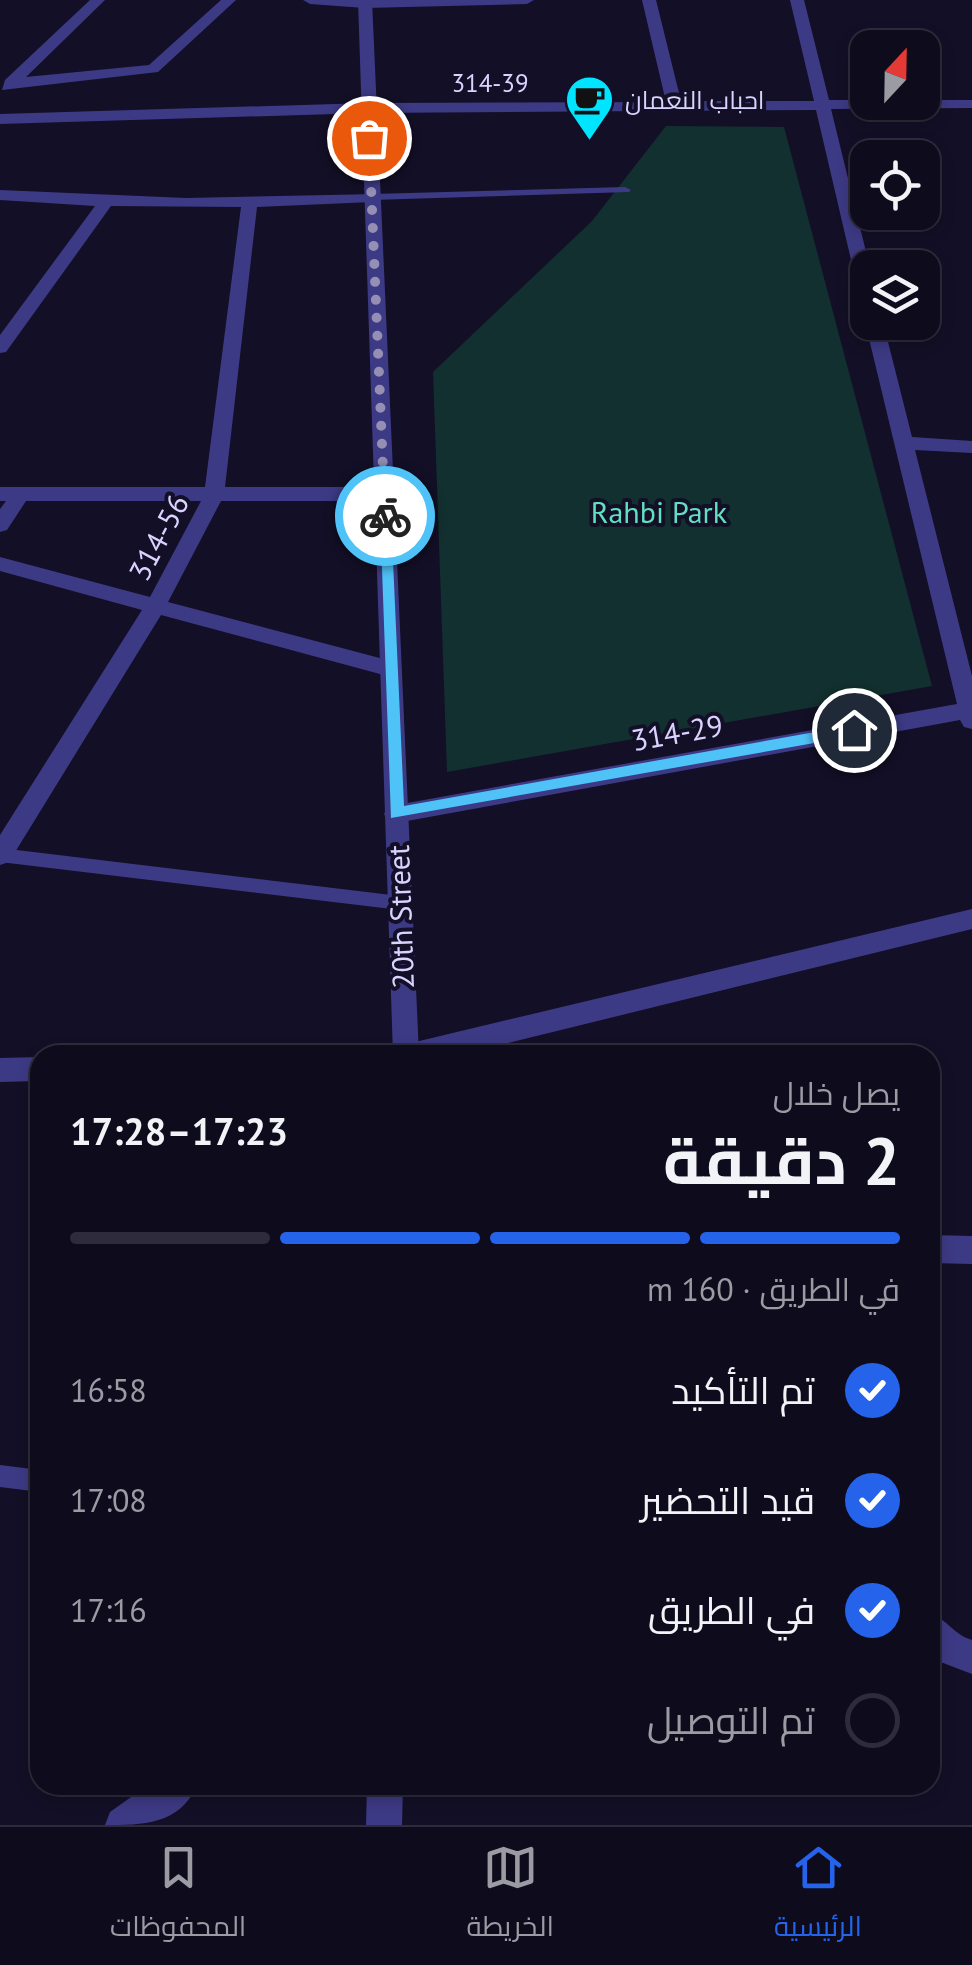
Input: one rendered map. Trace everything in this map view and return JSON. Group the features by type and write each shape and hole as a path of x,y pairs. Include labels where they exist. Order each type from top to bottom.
{"street":[{"path":"5,89 98,0"},
{"path":"5,89 153,68 230,0"},
{"path":"310,0 527,0"},
{"path":"650,0 675,106"},
{"path":"797,0 857,250"},
{"name":"20th Street","path":"365,2 408,1045"},
{"name":"314-39","path":"0,119 368,108 972,104"},
{"path":"0,196 106,203 249,205 372,196"},
{"path":"0,348 106,203"},
{"name":"314-56","path":"0,855 156,605 214,494 249,205"},
{"path":"878,340 971,713"},
{"path":"903,444 972,447"},
{"path":"0,525 10,494 384,494"},
{"path":"0,564 390,669"},
{"name":"314-29","path":"396,814 971,713"},
{"path":"450,1045 972,919"},
{"path":"0,1070 30,1068"},
{"path":"940,1249 972,1250"},
{"path":"940,1644 944,1649 972,1657"},
{"path":"123,1825 164,1795"},
{"path":"384,1825 385,1795"}],"lane":[{"path":"372,196 625,190"},
{"path":"0,855 400,903"},
{"path":"0,1476 30,1480"}],"green space":[{"name":"Rahbi Park","path":"666,126 784,127 932,686 447,772 433,372 592,221"}],"way so far":[{"path":"369,138 385,516"}],"place":[{"name":"احباب النعمان","path":"590,142"}],"route":[{"path":"385,516 396,814 854,730"}]}
